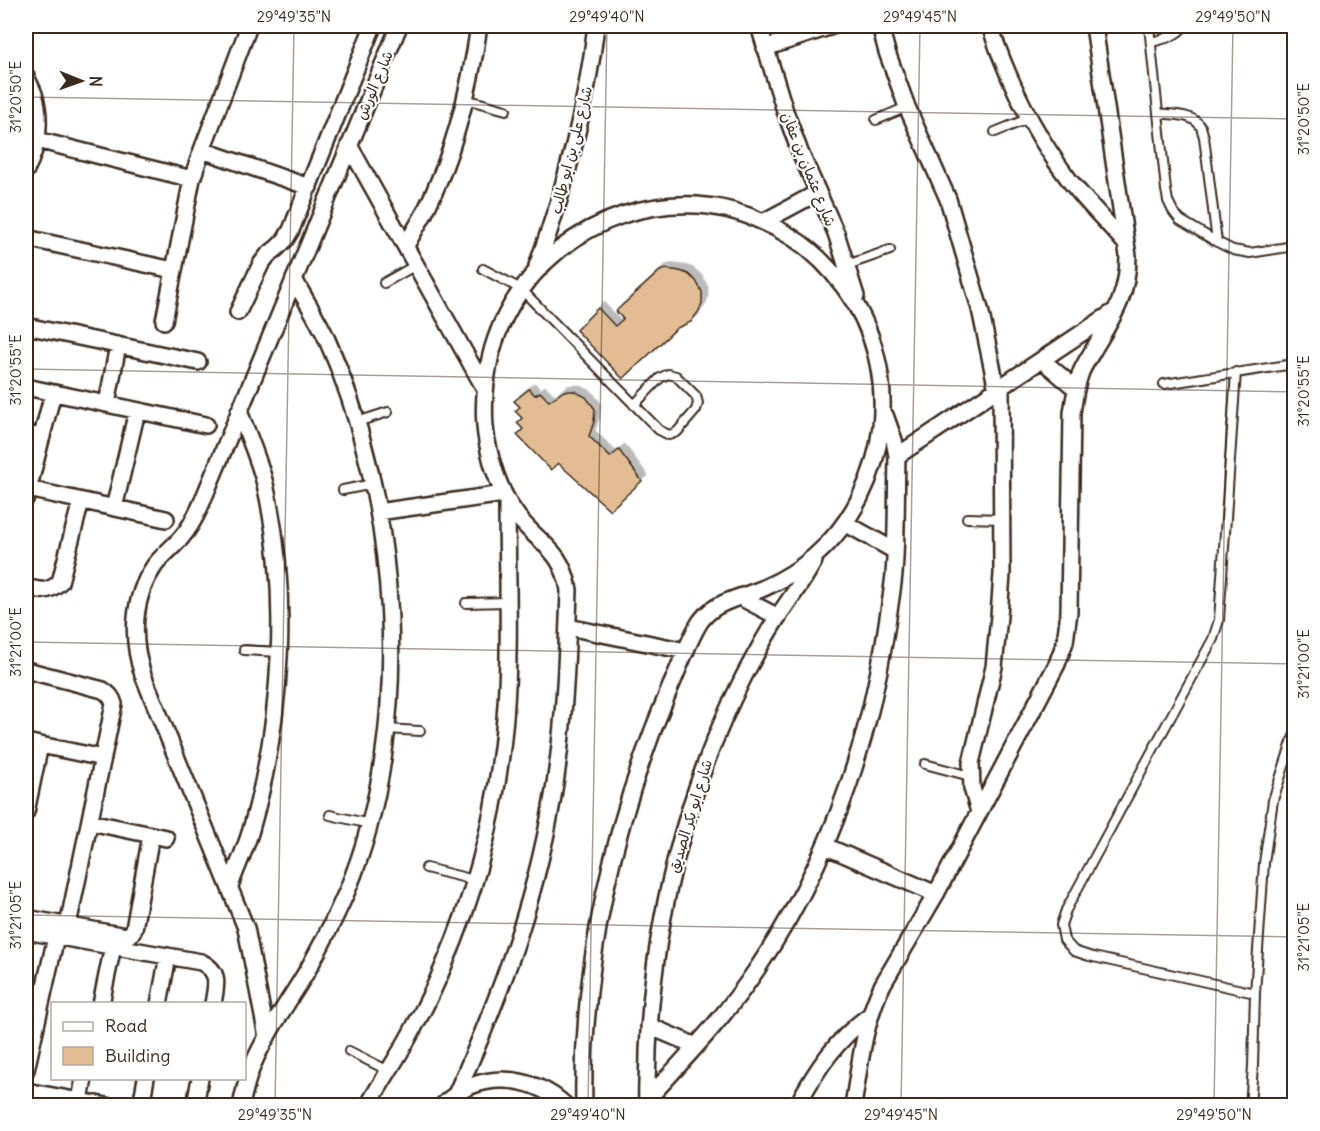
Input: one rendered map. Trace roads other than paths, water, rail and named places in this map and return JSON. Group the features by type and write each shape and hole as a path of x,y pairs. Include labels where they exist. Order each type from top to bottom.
{"street":[{"path":"164,321 192,179 249,26"},
{"path":"238,312 264,259 278,248 291,230 373,26"},
{"name":"شارع الورش","path":"267,1037 246,928 143,675 137,653 135,631 138,603 155,565 181,538 195,518 399,26"},
{"path":"405,246 424,213 450,149 465,99 479,26"},
{"name":"شارع على بن ابو طالب","path":"535,272 563,192 574,150 584,109 596,26"},
{"name":"شارع عثمان بن عفان","path":"759,26 789,122 836,233 860,311"},
{"path":"765,48 831,26"},
{"path":"880,26 907,107 948,199 980,309 999,388 1003,519 1001,584 994,666 973,750 970,776 979,812"},
{"path":"990,26 1006,69 1030,118 1053,156 1072,183 1126,244"},
{"path":"853,1106 870,1015 883,984 936,894 1057,664 1065,642 1069,612 1072,413 1076,389 1087,361 1117,310 1126,282 1128,256 1094,26"},
{"path":"26,76 34,93 38,116 37,140 26,170"},
{"path":"37,140 192,179"},
{"path":"349,145 485,389"},
{"path":"202,150 309,187"},
{"path":"763,222 818,193"},
{"path":"456,1094 507,973 538,870 556,778 566,684 569,590 564,570 553,552 517,516 498,481 487,442 484,422 485,389 494,341 511,304 521,289 564,244 581,233 637,210 697,205 737,212 792,237 824,263 843,286 860,311 880,369 883,409 880,440 872,469 860,497 845,523 818,553 786,577 768,587 720,604 705,615 695,630 641,761 627,804 605,892 597,931 587,1011 584,1106"},
{"path":"26,238 173,270"},
{"path":"240,1106 254,1062 318,952 334,921 360,857 378,790 387,729 390,686 390,615 384,551 372,484 357,422 341,375 324,333 294,279"},
{"path":"897,456 1117,310"},
{"path":"26,326 198,362"},
{"path":"107,404 118,345"},
{"path":"1042,360 1076,389"},
{"path":"26,387 206,425"},
{"path":"53,393 27,490 166,519"},
{"path":"646,1103 725,1013 762,961 795,906 825,846 856,765 871,709 894,575 897,456 892,432 883,409"},
{"path":"114,508 137,411"},
{"path":"230,886 252,829 263,782 274,710 279,652 278,591 272,519 264,482 239,411"},
{"path":"26,434 42,437"},
{"path":"378,512 506,496"},
{"path":"368,1106 412,1031 437,981 458,930 489,825 501,754 507,681 506,496"},
{"path":"26,586 44,591 60,582 81,501"},
{"path":"845,523 895,551"},
{"name":"شارع ابو بكر الصديق","path":"646,1103 649,1026 655,965 664,911 694,795 744,675 818,553"},
{"path":"740,597 778,617"},
{"path":"568,627 686,651"},
{"path":"26,670 103,690 112,698 114,704 68,926"},
{"path":"26,812 33,744 103,758"},
{"path":"26,918 126,936 132,933 159,836 90,822"},
{"path":"825,846 936,894"},
{"path":"26,931 201,962 208,965 216,979 213,1002"},
{"path":"26,1070 56,937"},
{"path":"101,1002 113,946"},
{"path":"159,1002 168,956"},
{"path":"797,1106 835,1046 870,1015"},
{"path":"649,1026 696,1046"},
{"path":"80,1101 84,1080"},
{"path":"141,1106 146,1080"},
{"path":"195,1106 200,1080"},
{"path":"442,1106 456,1094 494,1080 522,1081 535,1085 548,1091 566,1106"},
{"path":"26,1091 107,1106"}],"lane":[{"path":"1149,26 1168,201 1173,211 1180,220 1233,250 1250,253 1294,246"},
{"path":"1150,42 1173,36 1184,26"},
{"path":"465,99 506,110"},
{"path":"876,120 907,107"},
{"path":"1158,113 1193,119 1201,127 1217,242"},
{"path":"995,132 1030,118"},
{"path":"847,265 890,250"},
{"path":"384,283 416,265"},
{"path":"483,269 521,289 634,405 661,432 669,435 677,432 696,410 698,403 696,396 676,376 668,374 660,378 634,405"},
{"path":"1164,384 1294,364"},
{"path":"1236,372 1219,620 1213,639 1065,910 1061,925 1064,939 1074,951 1255,993"},
{"path":"357,422 388,412"},
{"path":"343,489 372,484"},
{"path":"967,518 1003,519"},
{"path":"466,603 508,602"},
{"path":"244,650 279,652"},
{"path":"387,729 420,731"},
{"path":"1263,1106 1250,1104 1264,863 1273,801 1294,736"},
{"path":"925,764 970,776"},
{"path":"330,815 369,824"},
{"path":"426,868 474,880"},
{"path":"349,1051 389,1071"}]}
